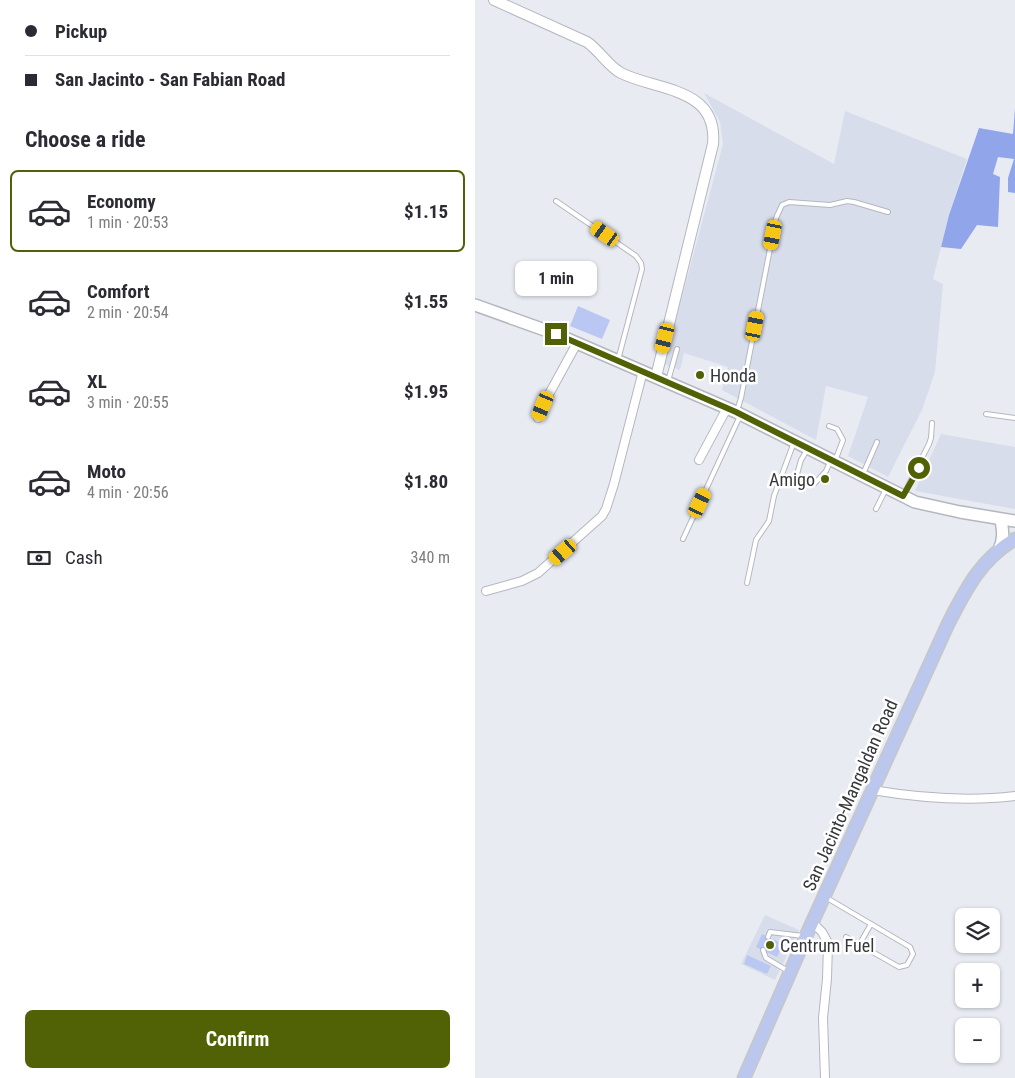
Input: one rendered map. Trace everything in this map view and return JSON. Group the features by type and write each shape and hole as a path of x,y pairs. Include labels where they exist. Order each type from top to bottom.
{"main road":[{"path":"475,304 577,343 735,411 903,496 930,506 1015,521"},
{"path":"999,550 1003,541 1001,520"},
{"name":"San Jacinto-Mangaldan Road","path":"744,1078 925,672 983,564 999,550 1014,541"}],"street":[{"path":"494,0 587,42 621,73 669,88 697,102 712,124 714,133 713,144 656,377"},
{"path":"537,418 577,343"},
{"path":"486,592 522,581 538,573 602,516 614,484 643,371"},
{"path":"699,460 735,411"},
{"path":"872,790 947,800 986,800 1015,796"},
{"path":"812,922 822,932 828,943 823,1018 825,1078"}],"lane":[{"path":"556,201 636,256 641,262 642,269 618,360"},
{"path":"683,539 741,398 776,218 782,206 789,202 830,205 847,201 887,212"},
{"path":"668,382 677,349"},
{"path":"986,414 1015,418"},
{"path":"903,496 929,444 932,423"},
{"path":"809,448 801,460 797,474 805,481 815,483 837,462 843,440 837,429 829,426"},
{"path":"747,583 756,540 771,516 775,496 794,441"},
{"path":"860,473 877,442"},
{"path":"876,509 887,487"},
{"path":"824,896 910,947 913,954 907,965 899,967 846,937"},
{"path":"859,945 871,924"},
{"path":"768,937 770,932 806,936"},
{"path":"763,950 766,958 790,972"}],"shaded area":[{"path":"704,93 834,164 845,111 967,159 949,215 933,279 943,284 935,372 922,410 888,477 848,456 868,397 826,386 816,440 722,390 728,367 684,353 680,370 664,364 723,144 720,122"},
{"path":"1015,108 1015,193 1008,192 1008,178 1014,159 998,157 993,174 1000,177 998,227 977,225 961,249 941,247 949,215 979,128 1013,134"},
{"path":"941,434 1015,447 1015,509 915,491"},
{"path":"765,915 799,930 775,980 741,964"}],"building":[{"path":"578,306 610,320 602,339 570,326"},
{"name":"Centrum Fuel","path":"762,934 783,944 777,957 756,947"},
{"path":"747,955 771,966 767,974 744,964"}],"place":[{"name":"Honda","path":"700,375"},
{"name":"Amigo","path":"825,479"},
{"name":"Centrum Fuel","path":"770,945"}],"route":[{"path":"556,334 736,412 903,496 919,468"}]}
